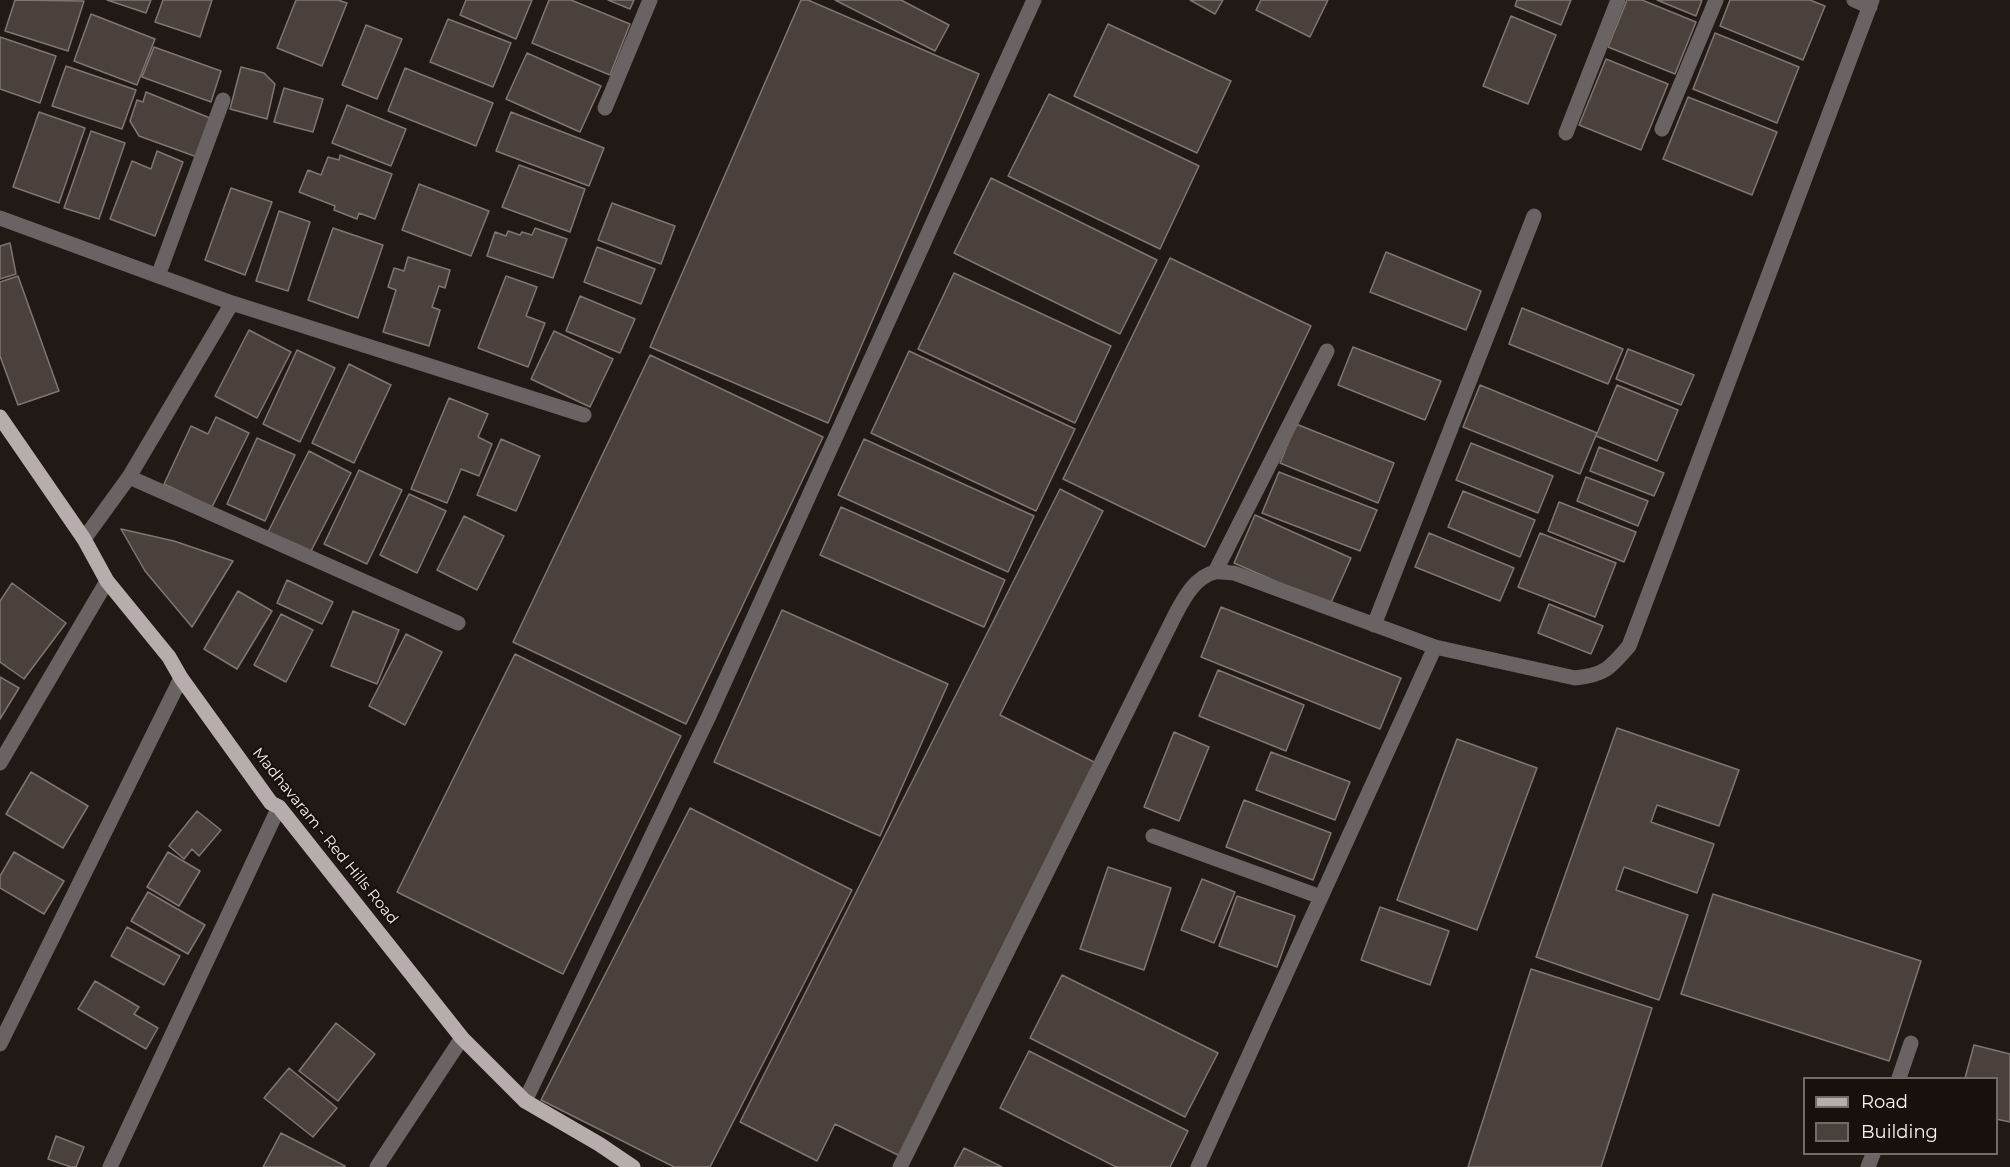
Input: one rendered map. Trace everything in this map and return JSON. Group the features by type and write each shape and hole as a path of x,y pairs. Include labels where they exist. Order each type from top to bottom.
{"main road":[{"name":"Madhavaram - Red Hills Road","path":"0,417 84,539 107,581 169,657 181,678 271,802 279,807 462,1038 525,1101 633,1167"}],"street":[{"path":"605,108 650,0"},
{"path":"525,1101 709,716 1034,0"},
{"path":"1566,133 1618,0"},
{"path":"1662,129 1716,0"},
{"path":"900,1167 1174,616 1186,594 1200,579 1215,572 1234,573 1435,647 1575,678 1593,676 1609,668 1629,646 1871,3 1854,0"},
{"path":"158,276 223,100"},
{"path":"1374,625 1534,216"},
{"path":"0,218 232,303 584,415"},
{"path":"84,539 129,477 232,303"},
{"path":"1215,572 1327,351"},
{"path":"129,477 458,623"},
{"path":"0,764 107,581"},
{"path":"1198,1167 1435,647"},
{"path":"0,1044 181,678"},
{"path":"110,1167 279,807"},
{"path":"1153,836 1321,897"},
{"path":"376,1167 462,1038"},
{"path":"1899,1077 1911,1043"}],"building":[{"path":"15,0 84,1 68,51 5,31"},
{"path":"107,0 151,0 146,13"},
{"path":"163,0 212,0 200,37 155,22"},
{"path":"296,0 338,0 347,3 322,66 277,48"},
{"path":"466,0 532,0 516,39 460,15"},
{"path":"549,0 571,0 630,24 610,75 532,43"},
{"path":"608,0 634,0 630,9"},
{"path":"801,0 808,0 979,74 828,423 650,347"},
{"path":"835,0 901,0 949,25 935,51"},
{"path":"1190,0 1223,0 1215,14"},
{"path":"1261,0 1328,0 1310,37 1256,10"},
{"path":"1517,0 1571,0 1561,25 1515,6"},
{"path":"1627,0 1642,0 1696,22 1675,74 1608,47"},
{"path":"1657,0 1702,0 1696,16"},
{"path":"1730,0 1810,0 1825,6 1803,60 1720,26"},
{"path":"91,14 155,39 137,85 74,61"},
{"path":"1511,16 1556,35 1528,104 1483,86"},
{"path":"448,19 511,43 493,87 430,62"},
{"path":"1108,24 1231,81 1197,153 1074,96"},
{"path":"366,25 402,39 377,99 342,85"},
{"path":"1715,33 1799,67 1777,123 1693,89"},
{"path":"0,37 56,56 40,103 0,89"},
{"path":"154,47 221,71 211,102 142,77"},
{"path":"527,53 601,86 580,132 506,99"},
{"path":"1606,59 1668,84 1641,150 1579,125"},
{"path":"66,66 136,90 122,129 52,106"},
{"path":"241,67 264,73 275,84 267,119 230,109"},
{"path":"405,68 493,103 476,146 388,111"},
{"path":"284,88 323,99 313,132 274,122"},
{"path":"146,92 210,118 197,157 139,136 130,121 137,100 143,102"},
{"path":"1049,94 1199,166 1160,249 1008,176"},
{"path":"1688,97 1777,132 1752,195 1663,159"},
{"path":"347,105 406,129 391,166 332,143"},
{"path":"39,112 85,128 59,203 13,187"},
{"path":"511,112 604,148 589,186 496,151"},
{"path":"91,131 125,143 99,219 64,208"},
{"path":"157,151 183,162 155,236 110,219 132,161 151,169"},
{"path":"340,155 392,174 375,219 359,213 357,219 334,210 335,206 299,192 308,170 321,175 328,157 339,160"},
{"path":"519,165 585,189 570,232 502,207"},
{"path":"991,178 1157,260 1120,334 954,253"},
{"path":"419,184 489,211 471,256 402,230"},
{"path":"231,188 272,202 245,275 205,260"},
{"path":"612,203 675,226 661,264 598,240"},
{"path":"279,211 310,222 288,291 256,281"},
{"path":"333,228 383,245 358,318 308,300"},
{"path":"535,228 567,239 553,278 487,256 495,232 506,236 508,231 520,235 522,232 532,235"},
{"path":"10,243 16,274 0,279 0,246"},
{"path":"597,247 655,269 641,304 584,282"},
{"path":"1386,252 1481,291 1466,330 1370,292"},
{"path":"408,257 450,270 445,288 439,286 432,307 440,310 429,346 383,332 396,290 388,287 394,268 404,271"},
{"path":"1170,258 1311,326 1205,547 1063,479"},
{"path":"954,273 1111,346 1075,423 918,349"},
{"path":"18,276 59,391 18,405 0,356 0,282"},
{"path":"506,276 537,287 526,316 545,323 528,367 478,348"},
{"path":"580,296 635,319 620,353 566,331"},
{"path":"1522,308 1623,349 1608,384 1509,344"},
{"path":"249,330 291,352 257,418 215,396"},
{"path":"554,331 613,359 590,407 531,379"},
{"path":"1353,347 1441,381 1425,420 1338,385"},
{"path":"1628,349 1694,375 1681,405 1616,379"},
{"path":"297,350 335,368 300,442 263,424"},
{"path":"909,351 1075,429 1036,511 871,433"},
{"path":"650,355 823,437 686,724 513,642"},
{"path":"349,364 391,385 354,463 312,443"},
{"path":"1480,385 1597,433 1580,474 1463,427"},
{"path":"1617,385 1678,410 1657,461 1596,436"},
{"path":"449,398 488,414 478,437 492,444 479,476 461,469 447,503 411,489"},
{"path":"216,417 249,433 212,507 164,484 191,426 208,434"},
{"path":"1296,424 1394,463 1378,503 1280,463"},
{"path":"257,438 295,455 265,521 227,504"},
{"path":"501,439 540,456 516,511 477,495"},
{"path":"864,439 1034,516 1008,572 838,495"},
{"path":"1471,443 1553,476 1538,513 1456,480"},
{"path":"1599,447 1664,473 1654,496 1590,471"},
{"path":"309,451 351,473 310,553 268,532"},
{"path":"359,470 402,490 367,564 324,544"},
{"path":"1279,472 1377,510 1360,551 1262,513"},
{"path":"1586,477 1648,501 1638,526 1577,501"},
{"path":"1060,489 1103,511 1000,715 1100,765 902,1157 835,1124 817,1161 740,1122"},
{"path":"1463,491 1535,520 1520,557 1448,527"},
{"path":"409,494 446,511 417,573 380,555"},
{"path":"1559,502 1636,532 1624,562 1548,531"},
{"path":"841,507 1005,580 984,627 820,555"},
{"path":"1255,515 1351,558 1330,605 1234,563"},
{"path":"464,516 504,536 477,590 437,570"},
{"path":"121,529 174,541 233,561 192,627 145,571"},
{"path":"1429,533 1514,568 1500,601 1415,567"},
{"path":"1540,533 1616,563 1595,617 1518,587"},
{"path":"287,580 333,602 322,624 277,603"},
{"path":"12,583 66,623 24,679 0,662 0,601"},
{"path":"238,591 272,611 237,669 204,649"},
{"path":"1549,604 1603,626 1591,654 1538,633"},
{"path":"1221,607 1401,678 1380,729 1201,657"},
{"path":"782,610 948,684 880,836 714,762"},
{"path":"353,611 399,630 377,684 331,666"},
{"path":"281,614 313,630 286,682 254,665"},
{"path":"406,634 442,652 405,725 369,706"},
{"path":"515,654 681,736 563,974 397,892"},
{"path":"1218,670 1304,705 1286,751 1199,716"},
{"path":"0,677 19,688 0,719"},
{"path":"1617,728 1739,770 1719,826 1657,805 1651,822 1714,844 1697,893 1624,867 1616,890 1688,915 1659,1000 1536,957"},
{"path":"1174,732 1209,747 1179,821 1144,807"},
{"path":"1457,739 1537,768 1477,930 1397,900"},
{"path":"1271,752 1350,782 1335,820 1256,790"},
{"path":"31,772 88,806 63,848 6,814"},
{"path":"1244,800 1331,833 1313,880 1226,847"},
{"path":"690,808 852,890 710,1167 674,1167 541,1100"},
{"path":"197,811 221,830 199,856 192,849 184,859 169,846"},
{"path":"14,852 64,881 44,914 0,888 0,876"},
{"path":"168,852 200,871 179,906 147,887"},
{"path":"1108,867 1171,888 1144,970 1080,949"},
{"path":"1202,879 1235,892 1214,943 1181,930"},
{"path":"148,892 205,925 188,954 131,921"},
{"path":"1713,894 1921,961 1889,1061 1681,994"},
{"path":"1237,896 1295,916 1277,967 1219,946"},
{"path":"1380,907 1449,931 1430,985 1361,960"},
{"path":"127,927 180,956 164,985 111,956"},
{"path":"1531,969 1652,1008 1601,1167 1468,1167"},
{"path":"1062,975 1218,1053 1185,1117 1030,1038"},
{"path":"95,981 139,1007 134,1014 158,1028 146,1049 78,1009"},
{"path":"336,1023 375,1054 338,1101 299,1071"},
{"path":"1974,1045 2010,1054 2010,1122 1998,1119 1998,1077 1965,1077"},
{"path":"1029,1051 1188,1131 1170,1167 1116,1167 1000,1108"},
{"path":"289,1068 337,1108 313,1137 264,1098"},
{"path":"281,1133 345,1166 345,1167 263,1167"},
{"path":"56,1136 84,1147 76,1167 48,1159"},
{"path":"964,1148 1002,1167 954,1167"}]}
